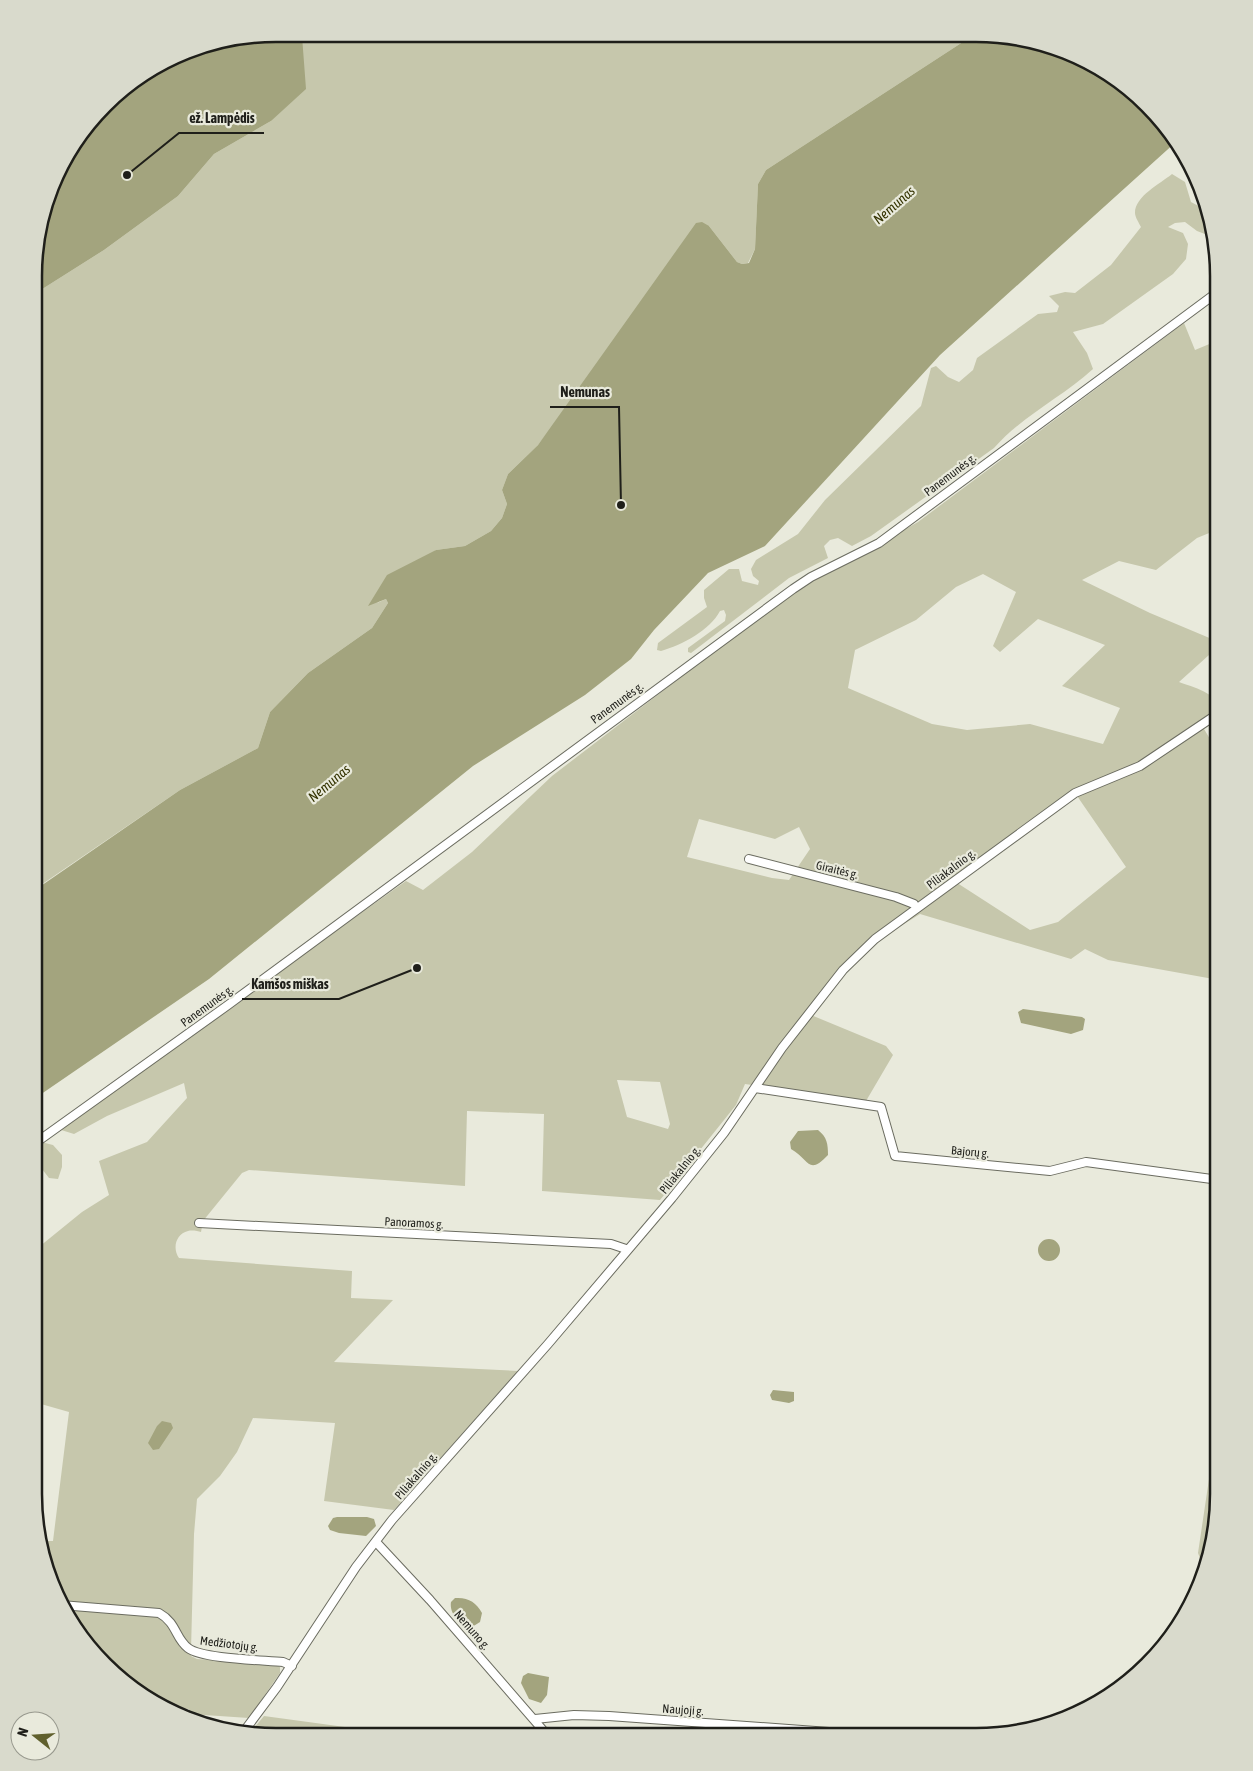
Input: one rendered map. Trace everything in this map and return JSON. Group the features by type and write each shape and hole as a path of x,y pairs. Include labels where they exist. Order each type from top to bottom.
{"street":[{"name":"Panemunės g.","path":"42,1138 228,1005 793,589 811,577 879,543 1210,298"},
{"name":"Piliakalnio g.","path":"247,1727 292,1666 356,1568 376,1542 418,1490 548,1344 712,1148 812,1008 843,970 875,940 916,908 1075,793 1140,766 1210,719"},
{"name":"Giraitės g.","path":"749,859 896,897 914,904 916,908"},
{"name":"Bajorų g.","path":"755,1088 881,1108 895,1156 1050,1171 1086,1162 1210,1179"},
{"name":"Panoramos g.","path":"199,1223 610,1244 626,1250"},
{"name":"Nemuno g.","path":"376,1542 543,1729"},
{"name":"Medžiotojų g.","path":"71,1607 159,1613 173,1623 185,1646 199,1654 283,1662 292,1666"},
{"name":"Naujoji g.","path":"535,1719 574,1715 609,1716 788,1729"}],"shaded area":[{"path":"300,42 963,42 766,170 758,184 755,249 748,263 742,264 737,262 709,226 538,445 508,474 502,490 507,504 502,518 491,531 465,546 436,550 377,603 386,599 388,603 372,628 308,673 270,712 258,748 180,790 42,884 42,289 104,250 178,196 214,154 271,121"},
{"path":"1172,174 1185,182 1191,202 1200,207 1207,235 1197,231 1185,222 1175,223 1168,227 1183,233 1188,244 1186,259 1173,274 1103,324 1073,332 1087,353 1093,369 1017,426 994,448 871,536 852,546 838,538 830,540 824,546 828,558 789,578 691,653 688,652 688,648 725,621 726,615 724,610 720,611 710,624 695,636 661,651 657,650 658,643 707,607 704,590 729,569 739,569 742,581 758,585 759,581 753,576 751,569 756,560 798,534 825,500 921,406 931,368 936,366 948,377 959,382 973,370 977,358 1038,314 1057,312 1059,306 1049,296 1065,292 1075,293 1111,265 1141,227 1136,218 1136,207 1149,191"},
{"path":"1184,323 1195,350 1210,344 1210,533 1197,538 1156,570 1119,561 1082,580 1150,613 1210,638 1210,654 1179,682 1210,695 1210,717 1201,724 1210,739 1210,978 1108,960 1085,949 1071,959 920,914 888,934 846,970 811,1015 886,1046 893,1055 866,1101 745,1084 736,1105 660,1200 542,1191 544,1114 467,1111 465,1186 249,1170 242,1173 203,1221 201,1232 188,1231 178,1238 176,1250 179,1258 352,1271 351,1298 393,1300 334,1362 518,1371 394,1510 324,1501 335,1423 253,1418 237,1452 220,1476 197,1499 194,1534 191,1656 197,1659 277,1665 280,1667 280,1673 249,1718 197,1715 189,1712 189,1709 182,1708 159,1697 122,1671 100,1649 74,1612 60,1584 50,1555 47,1541 53,1541 69,1412 42,1404 42,1244 82,1212 109,1195 99,1161 147,1142 187,1098 184,1083 107,1116 74,1134 58,1129 406,881 423,890 472,852 552,776 789,594 918,522","holes":["983,574 1016,592 993,646 1000,652 1038,619 1105,645 1062,686 1120,708 1103,744 1030,724 967,730 932,724 848,688 855,650 916,620 956,587","1075,793 1126,867 1058,922 1030,930 951,879","699,819 775,839 799,827 810,849 789,880 772,878 687,857","617,1080 660,1082 670,1124 668,1129 627,1117"]},
{"path":"42,1142 53,1145 62,1155 62,1167 58,1179 49,1178 42,1169"},
{"path":"1210,1472 1209,1525 1201,1561 1198,1553"},
{"path":"264,1716 360,1729 276,1729 254,1728"}],"water":[{"path":"302,42 306,89 271,121 214,154 178,196 104,250 42,289 44,246 55,201 74,159 100,122 122,100 146,82 187,60 216,50 246,44"},
{"path":"963,42 1007,44 1037,50 1066,60 1094,74 1131,100 1153,122 1171,146 940,355 765,546 708,573 654,630 631,659 585,695 473,766 209,979 42,1094 42,885 180,790 258,748 270,712 308,673 372,628 388,603 386,599 368,606 387,575 436,550 465,546 491,531 502,518 507,504 502,490 508,474 538,445 696,223 702,222 709,226 737,262 742,264 749,263 755,249 758,184 766,170"},
{"path":"1023,1009 1082,1017 1085,1019 1083,1030 1071,1034 1021,1023 1018,1012"},
{"path":"818,1130 826,1141 828,1155 813,1165 809,1164 791,1149 790,1142 798,1131"},
{"path":"1049,1239 1057,1242 1060,1250 1057,1258 1049,1261 1041,1258 1038,1250 1041,1242"},
{"path":"773,1390 794,1392 794,1401 789,1403 772,1400 770,1395"},
{"path":"162,1421 171,1423 173,1428 159,1449 153,1450 148,1443 157,1426"},
{"path":"367,1517 374,1519 376,1526 366,1536 339,1533 330,1530 328,1526 333,1518"},
{"path":"455,1598 468,1599 474,1603 482,1613 480,1622 472,1627 463,1624 456,1618 451,1606 451,1602"},
{"path":"528,1673 549,1677 547,1695 541,1703 529,1699 521,1683 523,1676"}],"place":[{"name":"ež. Lampėdis","path":"127,175"},
{"name":"Nemunas","path":"621,505"},
{"name":"Kamšos miškas","path":"417,968"}]}
